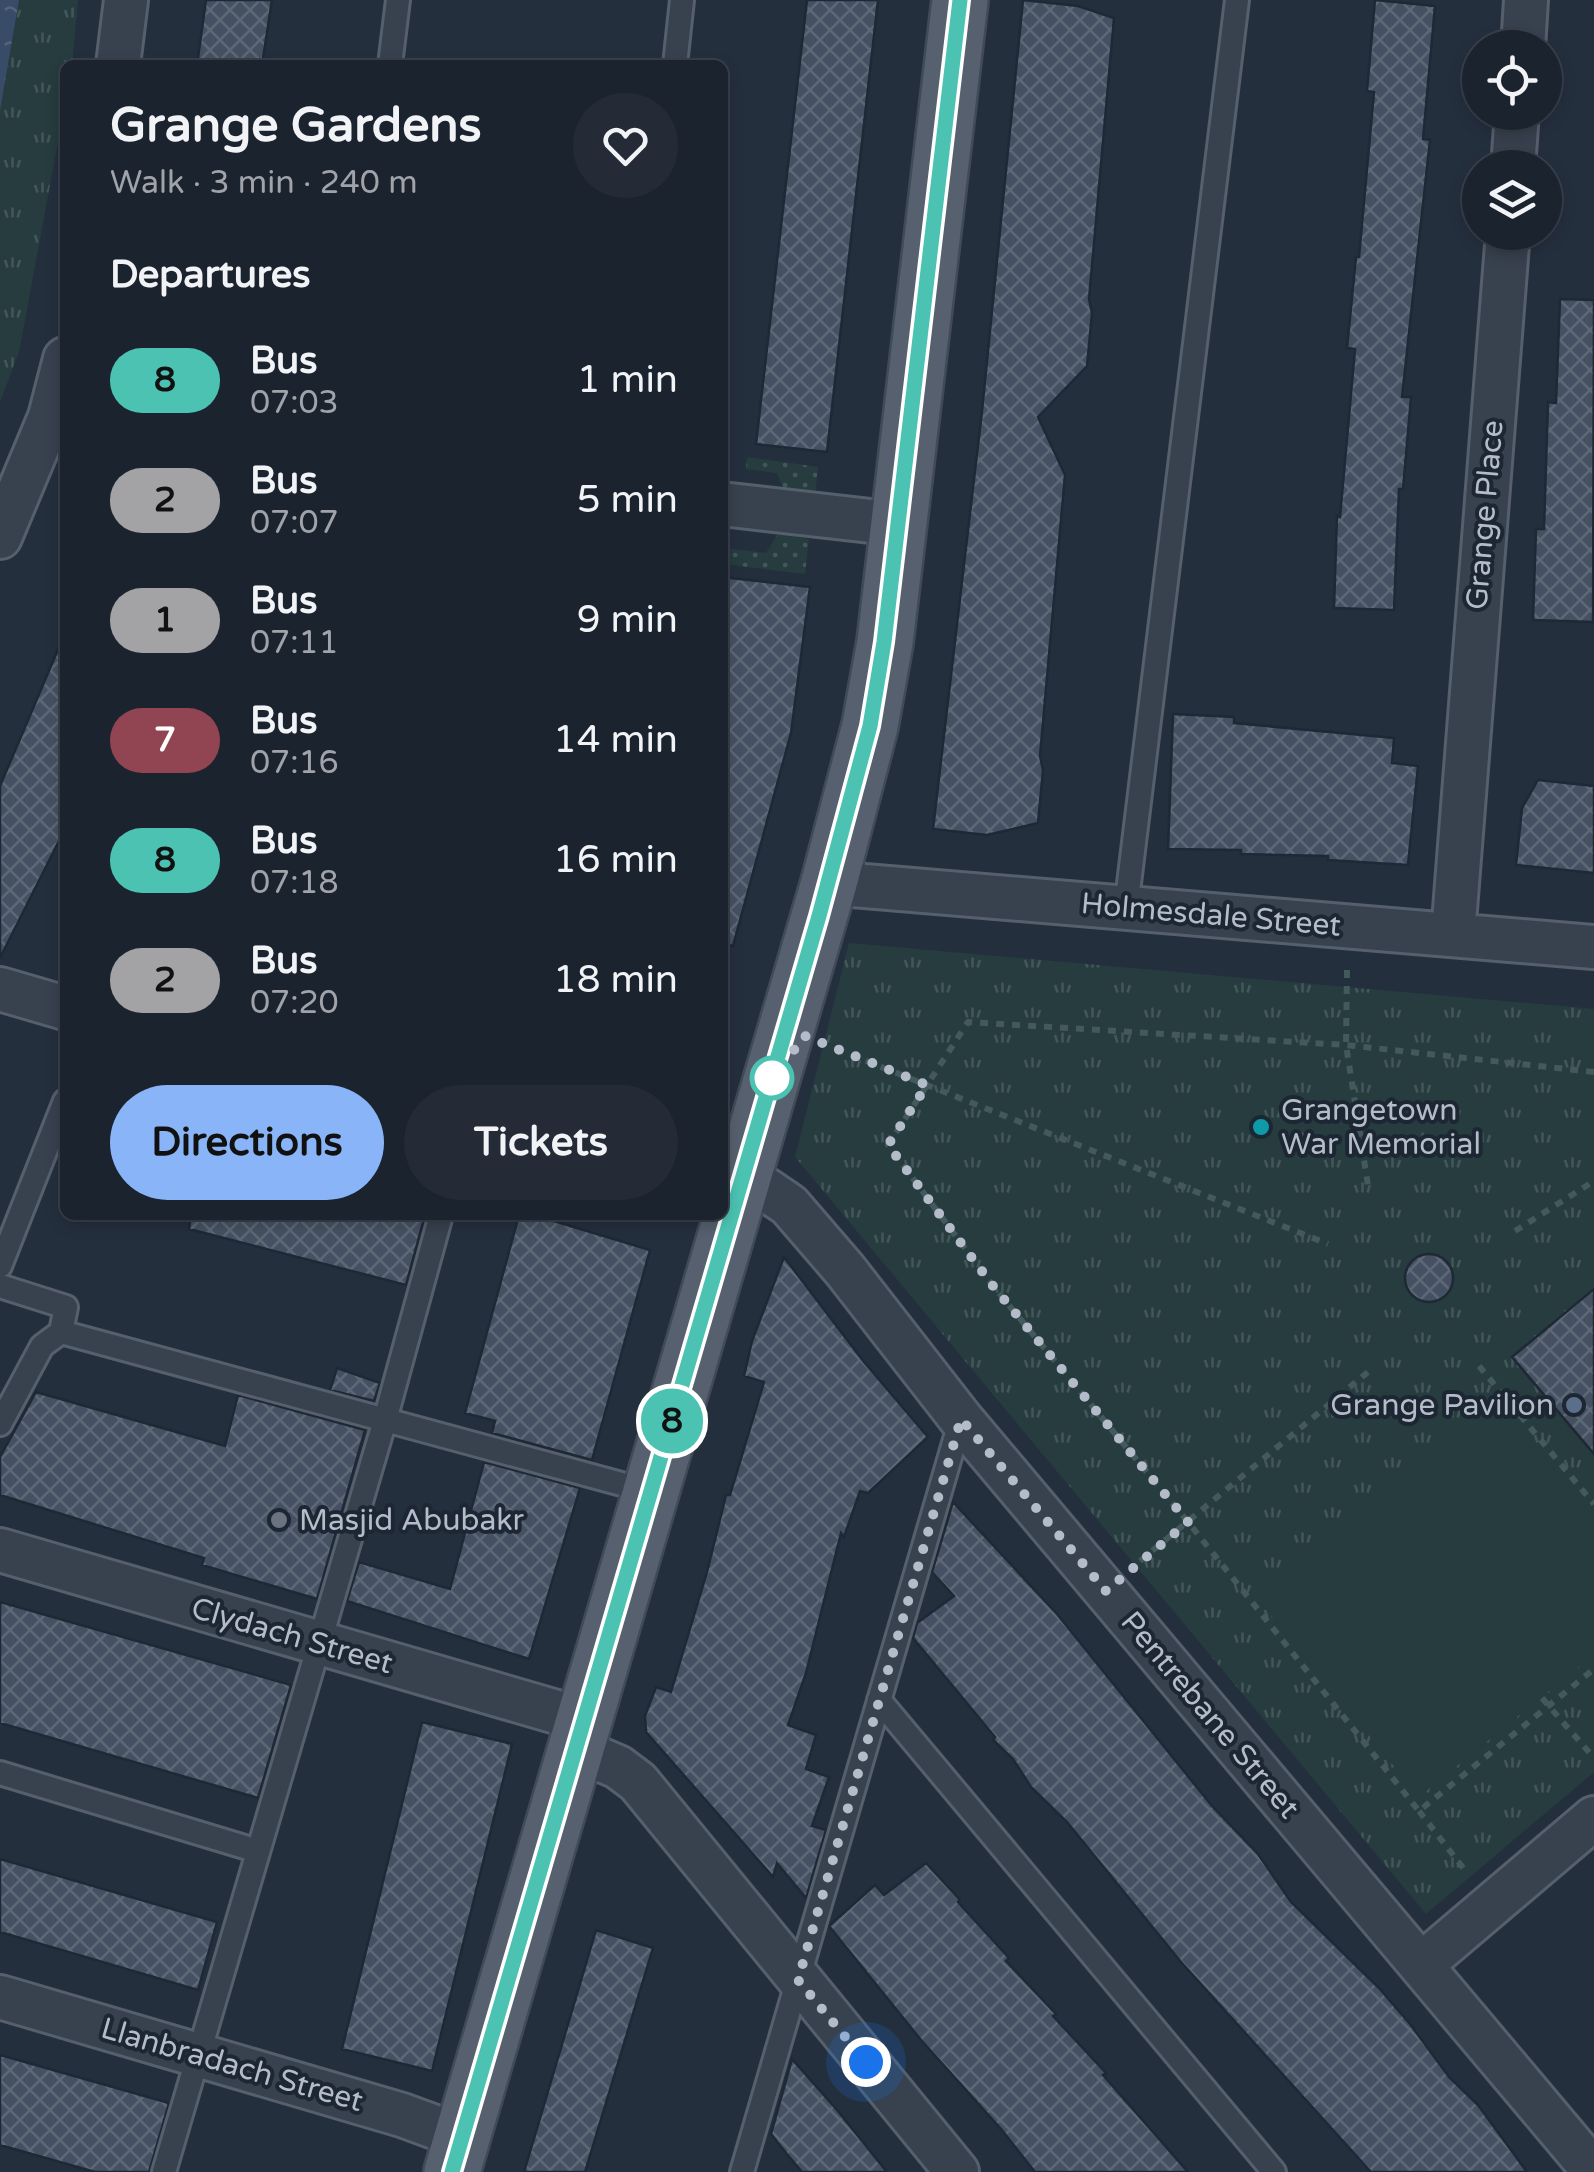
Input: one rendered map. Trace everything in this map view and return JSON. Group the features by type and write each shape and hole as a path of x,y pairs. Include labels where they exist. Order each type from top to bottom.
{"main road":[{"path":"732,1199 829,882 878,684 960,0"},
{"path":"457,2155 726,1220"}],"street":[{"path":"119,60 126,0"},
{"path":"1524,30 1526,0"},
{"name":"Grange Place","path":"1453,935 1507,250"},
{"path":"0,537 58,418"},
{"path":"728,505 897,524"},
{"name":"Holmesdale Street","path":"829,882 1594,947"},
{"path":"0,989 60,1007"},
{"name":"Pentrebane Street","path":"732,1199 767,1190 790,1205 961,1419 1594,2170"},
{"name":"Clydach Street","path":"0,1550 416,1672 580,1734 638,1782 957,2172"},
{"path":"1421,1966 1594,1818"},
{"name":"Llanbradach Street","path":"0,1998 402,2115 457,2155"}],"lane":[{"path":"391,60 398,0"},
{"path":"676,60 682,0"},
{"path":"1126,908 1237,0"},
{"path":"0,1266 60,1114"},
{"path":"164,2172 385,1420 440,1220"},
{"path":"0,1286 66,1307 60,1332 42,1346 0,1424"},
{"path":"60,1332 651,1492"},
{"path":"742,2172 961,1419"},
{"path":"879,1700 1274,2172"},
{"path":"0,1773 258,1851"}],"path":[{"path":"1350,926 1346,1045 1369,1192"},
{"path":"1493,1904 1188,1522 993,1286 888,1145 968,1022 1346,1045 1594,1072"},
{"path":"786,1029 1328,1244"},
{"path":"1515,1231 1594,1181"},
{"path":"1479,1366 1594,1504"},
{"path":"1106,1591 1374,1367"},
{"path":"1419,1811 1594,1669"},
{"path":"1542,1698 1594,1758"}],"green space":[{"path":"19,0 78,0 72,60 60,60 60,131 19,352 0,402 0,111"},
{"path":"747,457 818,467 815,495 784,491 777,473 746,469"},
{"path":"778,534 809,539 805,574 728,565 728,548 766,553"},
{"path":"849,943 1594,1009 1594,1772 1426,1914 795,1157"},
{"path":"1502,1405 1594,1518 1594,1654 1419,1797 1261,1603"}],"water":[{"path":"0,0 19,0 0,111"}],"building":[{"path":"206,0 272,0 263,60 198,60"},
{"path":"807,0 878,0 827,452 756,444"},
{"path":"1023,0 1078,6 1114,18 1089,299 1092,313 1087,366 1038,417 1065,475 1040,756 1043,770 1038,823 987,835 933,829 982,411"},
{"path":"1375,0 1435,6 1423,139 1430,140 1402,397 1411,397 1403,489 1399,489 1394,610 1334,608 1337,516 1340,517 1355,349 1347,348 1374,92 1367,91"},
{"path":"1560,299 1594,300 1593,622 1533,620 1536,529 1544,529 1548,402 1556,403"},
{"path":"728,578 810,587 791,733 733,946 728,945"},
{"path":"60,645 60,839 0,958 0,786"},
{"path":"1173,714 1234,717 1234,723 1394,738 1392,763 1418,766 1408,865 1328,860 1328,856 1241,854 1241,850 1168,849"},
{"path":"1538,780 1594,786 1594,873 1516,865 1522,808"},
{"path":"190,1220 424,1220 406,1285 189,1229"},
{"path":"518,1220 551,1220 650,1250 592,1460 492,1433 495,1421 465,1413"},
{"path":"1429,1254 1446,1261 1453,1278 1446,1295 1429,1302 1412,1295 1405,1278 1412,1261"},
{"path":"784,1257 864,1362 928,1437 868,1493 860,1491 844,1537 841,1533 806,1673 788,1725 816,1735 806,1769 829,1777 812,1826 826,1830 806,1898 777,1863 773,1877 646,1732 645,1716 656,1687 671,1692 726,1495 730,1495 764,1382 744,1376 752,1341"},
{"name":"Grange Pavilion","path":"1594,1289 1594,1454 1512,1357"},
{"path":"337,1368 380,1383 374,1401 330,1390"},
{"path":"36,1392 225,1446 238,1395 365,1430 317,1599 202,1565 204,1558 0,1495 0,1457"},
{"path":"484,1462 580,1488 529,1659 347,1601 359,1562 450,1589"},
{"path":"953,1502 1057,1614 1212,1806 1258,1854 1291,1902 1410,2024 1449,2077 1478,2105 1527,2172 1371,2172 1181,1962 1067,1822 1031,1787 1013,1759 993,1740 995,1737 913,1638 917,1623 954,1596 932,1572"},
{"path":"0,1602 291,1685 258,1798 0,1723"},
{"path":"422,1722 512,1744 432,2071 342,2049"},
{"path":"0,1859 217,1922 198,1990 0,1932"},
{"path":"926,1863 1188,2172 1035,2172 921,2040 829,1926 875,1885 884,1895"},
{"path":"596,1930 653,1948 585,2172 524,2172"},
{"path":"0,2055 169,2103 149,2172 95,2172 0,2145"},
{"path":"792,2059 887,2172 802,2172 786,2153 771,2134"}],"bus line":[{"name":"8","path":"452,2172 819,916 870,726 884,642 960,0"}],"place":[{"name":"Grangetown War Memorial","path":"1261,1127"},
{"name":"Grange Pavilion","path":"1574,1405"},
{"name":"Masjid Abubakr","path":"279,1520"}],"route":[{"path":"772,1078 805,1036 927,1085 888,1145 993,1286 1188,1522 1106,1591 961,1419 798,1980 866,2062"}]}
